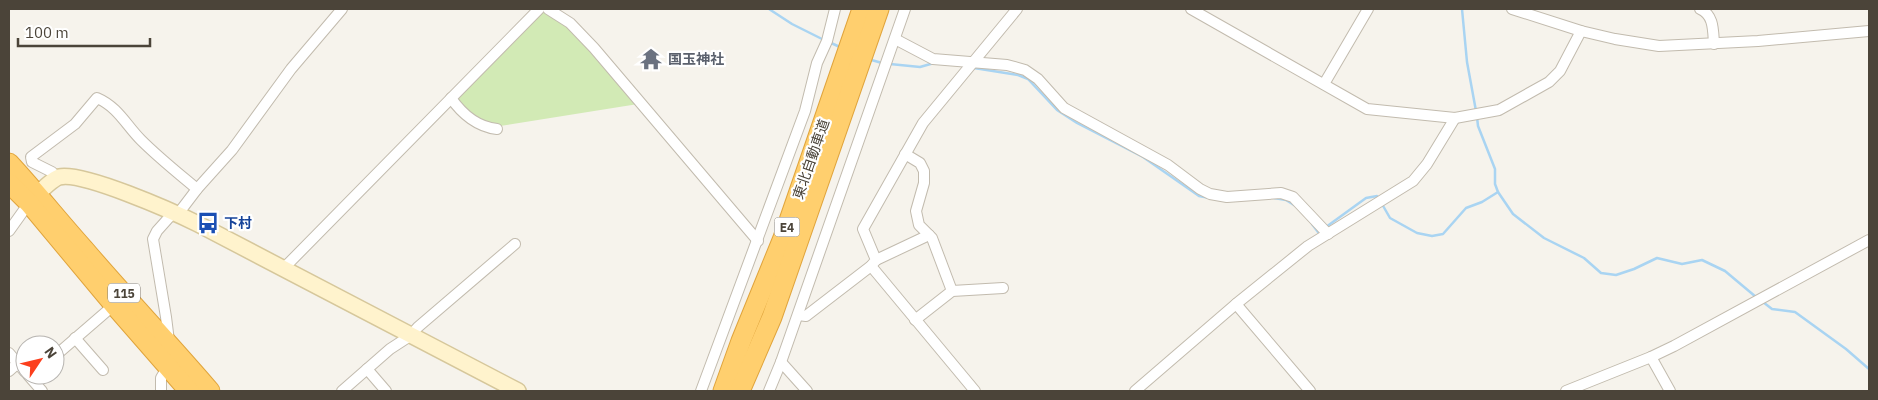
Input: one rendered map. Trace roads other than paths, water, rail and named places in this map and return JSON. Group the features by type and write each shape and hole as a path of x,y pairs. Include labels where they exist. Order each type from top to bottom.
{"highway":[{"name":"東北自動車道","path":"740,391 772,317 869,14"},
{"name":"東北自動車道","path":"722,391 740,340 784,238 853,62"},
{"name":"115","path":"9,163 114,306 189,391"},
{"name":"115","path":"9,183 34,199 83,249 169,342 210,391"}],"street":[{"path":"169,342 153,239 157,231 176,213 232,150 291,69 342,9"},
{"path":"283,269 539,9"},
{"path":"548,9 570,23 594,48 758,241"},
{"path":"701,391 805,111 817,63 827,40 835,9"},
{"path":"769,391 798,315 905,9"},
{"path":"975,391 915,320 873,263 863,229 923,123 1017,9"},
{"path":"1192,9 1367,109 1455,118 1500,110 1549,82 1560,71 1581,31"},
{"path":"1324,84 1368,9"},
{"path":"1512,9 1581,31 1659,46 1714,44 1869,31"},
{"path":"1700,9 1704,10 1711,20 1714,44"},
{"path":"895,39 927,57 1007,65 1025,70 1038,79 1064,108 1168,164 1200,189 1210,194 1227,197 1264,193 1286,194 1293,197 1326,233"},
{"path":"57,178 52,172 32,162 31,157 75,124 97,98 108,103 119,112 140,140 197,189"},
{"path":"451,98 477,123 497,129"},
{"path":"1134,391 1236,304 1308,246 1326,233 1413,181 1427,164 1455,118"},
{"path":"905,154 920,163 924,171 924,183 916,211 919,225 932,238 952,291"},
{"path":"9,231 34,199 57,178 65,177 88,181 144,199 176,213 518,391"},
{"path":"798,315 806,316 873,263 929,235"},
{"path":"1566,391 1651,357 1709,328 1869,240"},
{"path":"342,391 390,350 410,336 418,326 515,244"},
{"path":"915,320 952,291 1003,288"},
{"path":"1236,304 1310,391"},
{"path":"65,347 114,306"},
{"path":"75,338 103,370"},
{"path":"1651,357 1670,391"},
{"path":"781,362 807,391"},
{"path":"161,391 161,378 168,366"},
{"path":"367,369 386,391"}],"waterway":[{"path":"769,9 792,24 824,40"},
{"path":"1462,9 1467,62 1476,111"},
{"path":"829,42 842,48"},
{"path":"868,59 882,63"},
{"path":"890,64 920,67 934,63"},
{"path":"974,68 1018,75 1028,79 1057,110 1077,123 1143,157 1199,196 1226,201"},
{"path":"1477,117 1478,126 1495,169 1495,184 1498,192 1513,214 1544,238 1584,258 1601,273 1616,275 1657,258 1682,264 1702,260 1725,271 1756,297"},
{"path":"1382,204 1390,218 1417,233 1432,236 1443,234 1466,208 1482,202 1498,192"},
{"path":"1326,227 1366,198 1377,196 1379,199"},
{"path":"1274,198 1286,200 1294,205"},
{"path":"1312,224 1318,232 1321,230"},
{"path":"1763,302 1772,309 1795,312 1846,349 1869,369"}],"place":[{"name":"国玉神社","path":"651,59"},
{"name":"下村","path":"208,223"}]}
